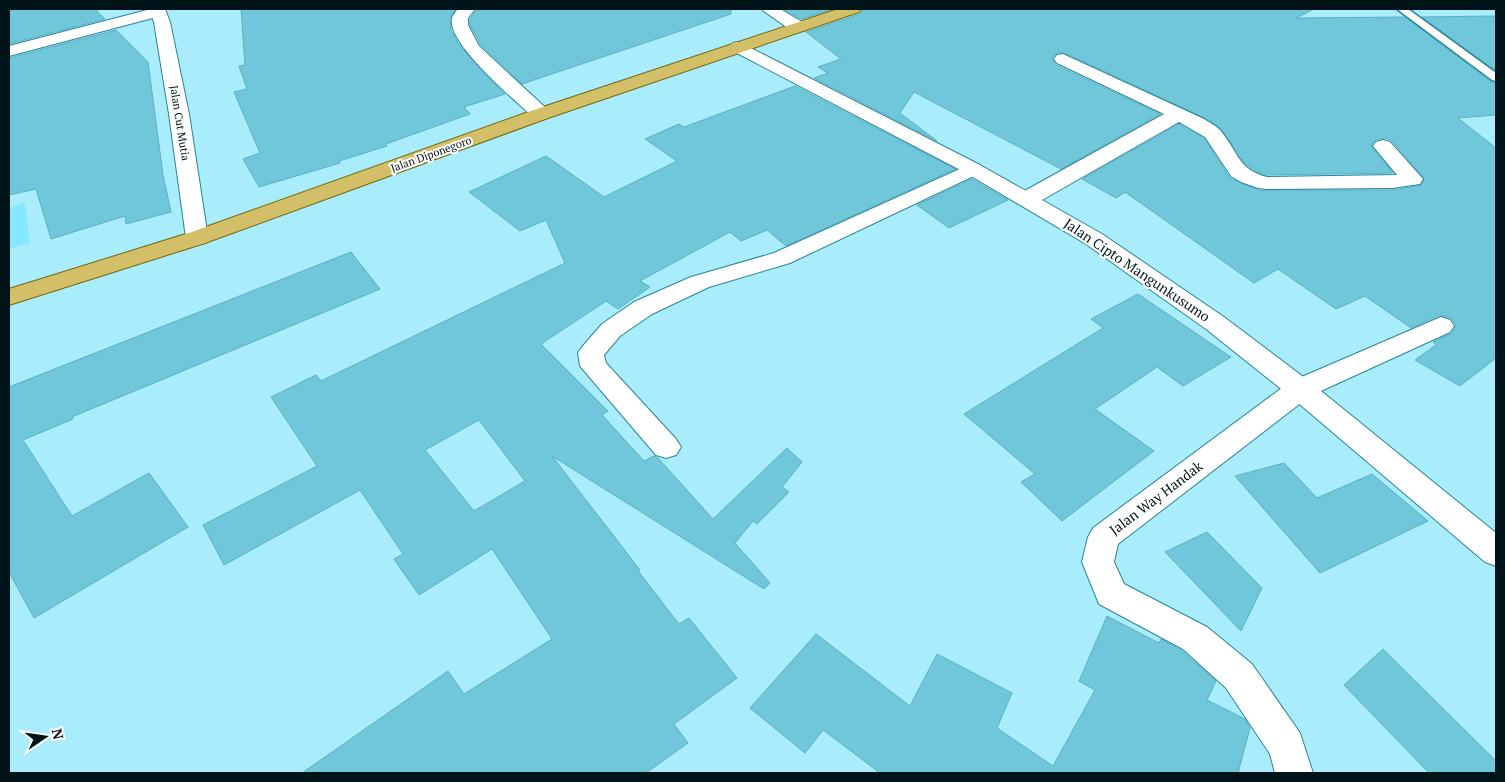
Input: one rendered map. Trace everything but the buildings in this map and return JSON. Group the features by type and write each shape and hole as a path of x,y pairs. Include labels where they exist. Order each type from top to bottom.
{"main road":[{"name":"Jalan Diponegoro","path":"9,296 197,238 541,114 853,9"}],"street":[{"path":"467,9 460,17 460,25 472,49 541,114"},
{"path":"768,9 798,27"},
{"path":"9,51 158,10"},
{"name":"Jalan Cut Mutia","path":"158,10 162,22 179,114 197,238"},
{"name":"Jalan Cipto Mangunkusumo","path":"739,47 973,169 1094,238 1215,323 1300,389 1496,552"},
{"path":"1063,59 1197,122 1212,134 1238,172 1248,178 1266,183 1392,182 1412,179 1383,146"},
{"path":"1027,199 1179,114"},
{"path":"666,447 593,366 591,352 611,330 643,308 700,282 782,258 973,169"},
{"name":"Jalan Way Handak","path":"1294,773 1287,746 1239,676 1195,638 1111,594 1098,562 1104,537 1300,389 1441,326"}],"lane":[{"path":"1402,9 1496,78"}],"shaded area":[{"path":"25,203 30,243 9,249 9,208"}]}
